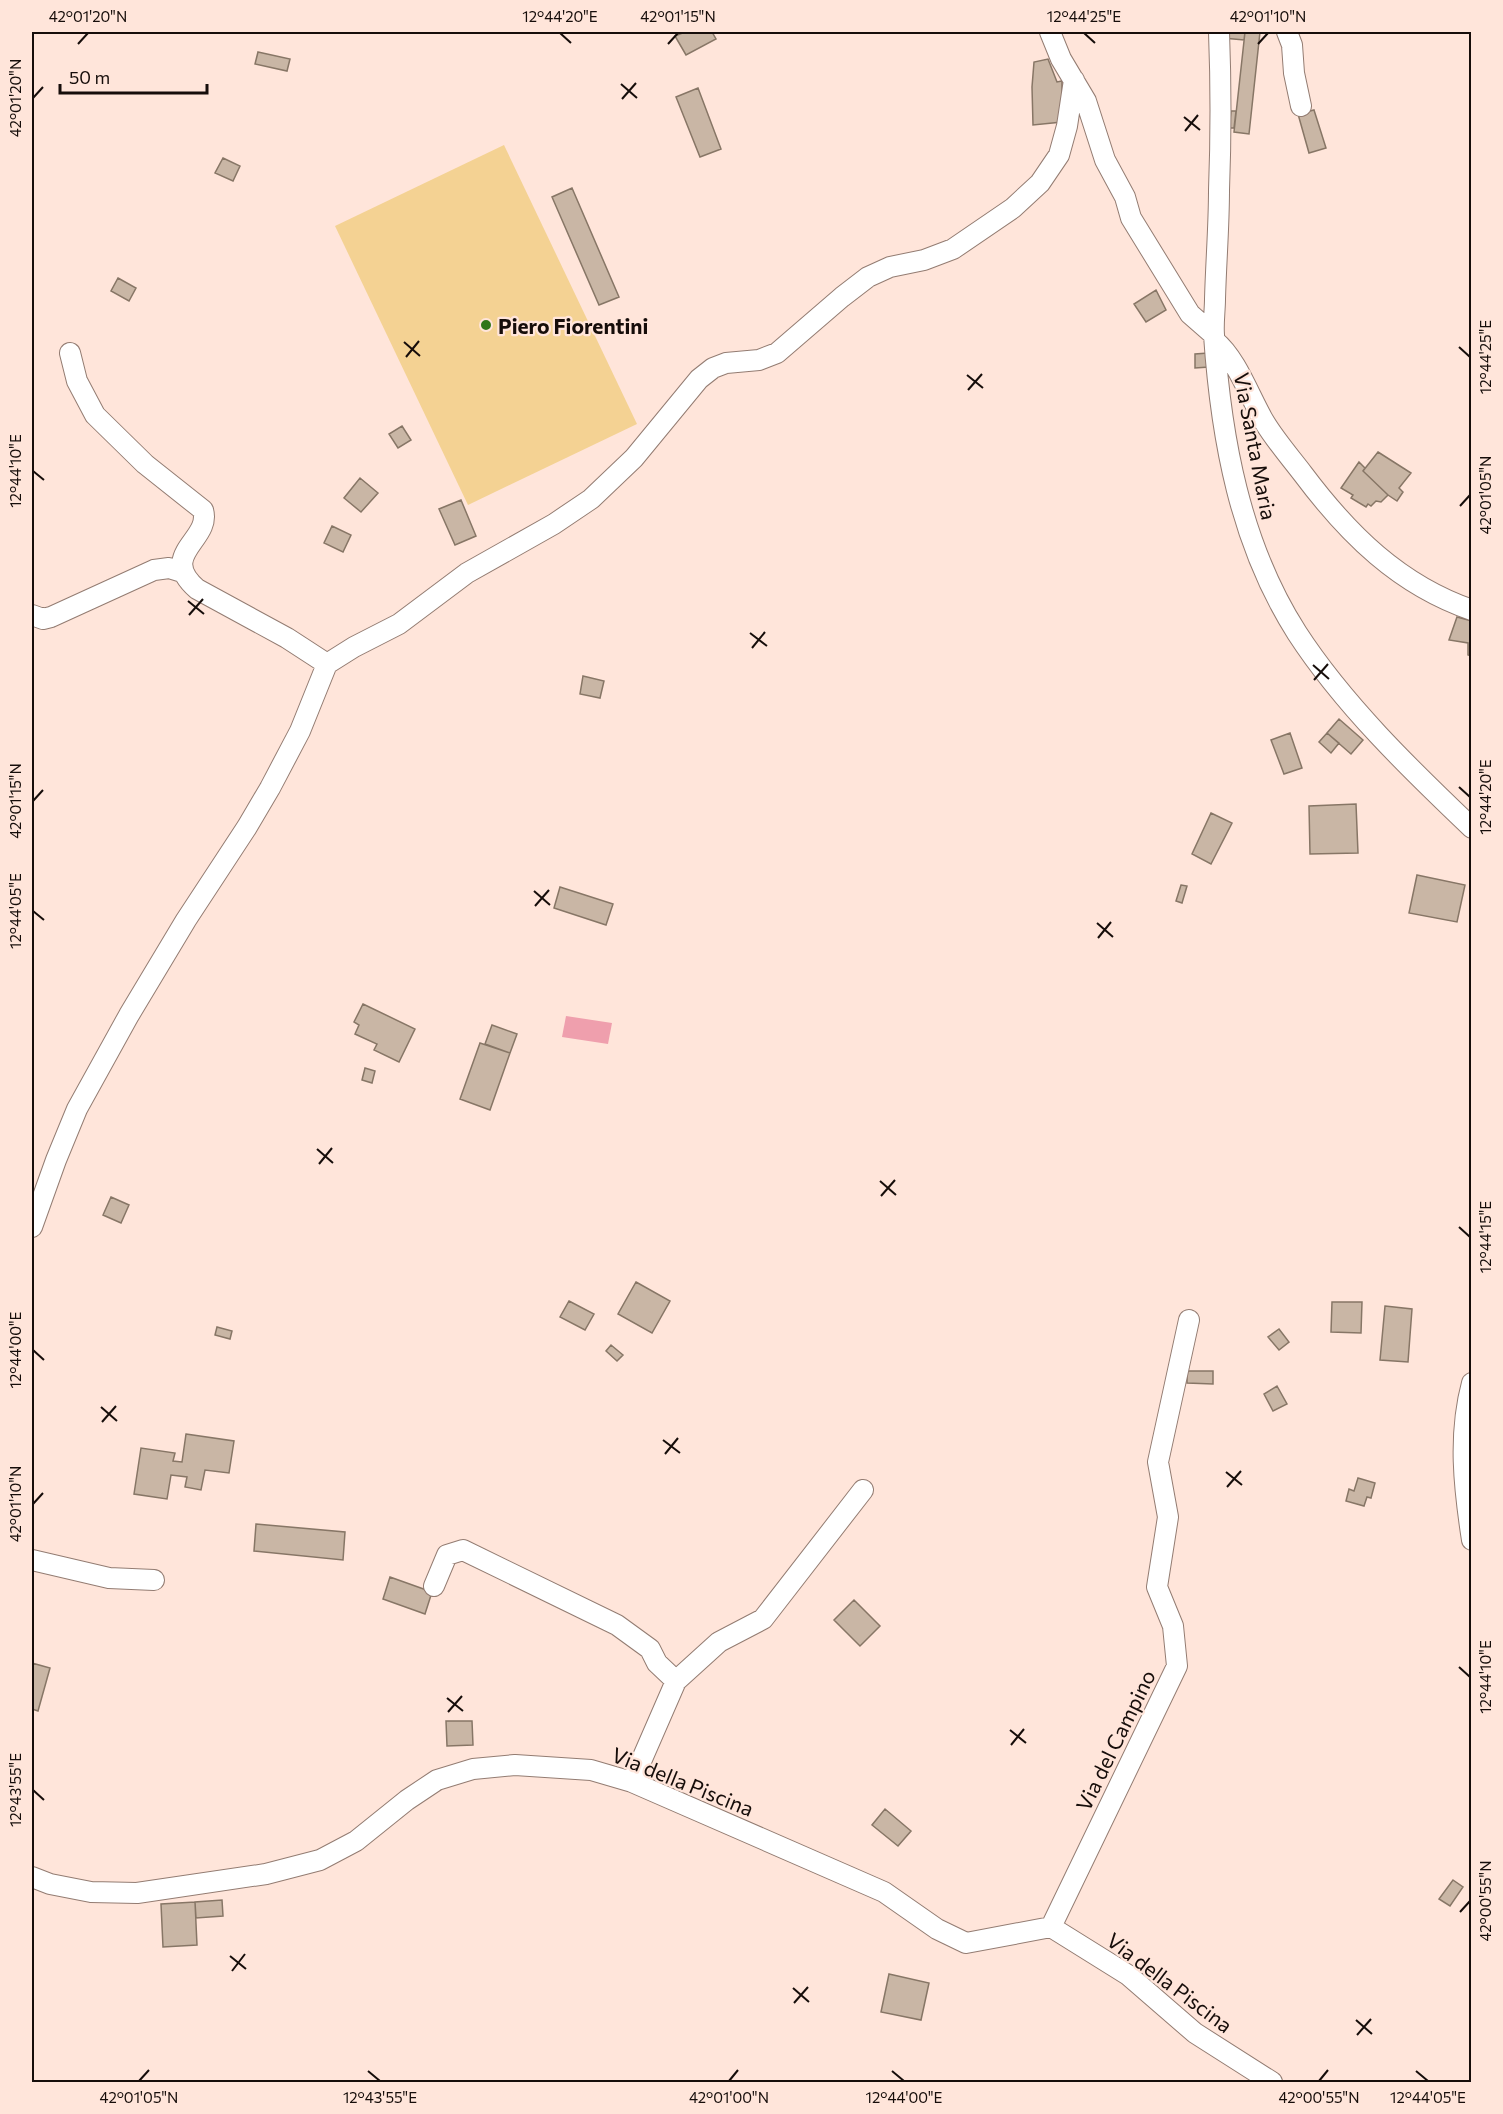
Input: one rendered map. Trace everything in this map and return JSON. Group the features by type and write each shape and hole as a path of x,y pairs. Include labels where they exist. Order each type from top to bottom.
{"street":[{"path":"1050,32 1061,59 1086,101 1105,160 1125,197 1131,218 1190,314 1227,353 1278,443 1346,527 1373,553 1401,575 1437,595 1472,609"},
{"name":"Via Santa Maria","path":"1220,32 1220,192 1214,338 1220,398 1241,506 1259,560 1285,612 1313,656 1408,766 1472,828"},
{"path":"1287,32 1292,45 1294,74 1301,106"},
{"path":"32,1227 77,1109 129,1015 180,930 270,788 300,731 327,664 399,624 467,573 554,524 591,499 629,463 699,379 713,368 726,363 759,360 777,353 868,277 890,267 924,260 953,249 1013,208 1040,183 1059,155 1067,126 1074,80"},
{"path":"70,353 77,381 95,415 145,464 203,510 205,517 202,525 182,562 182,572 186,579 197,589 287,638 327,664"},
{"path":"32,615 44,619 51,617 154,570 169,568 182,572"},
{"name":"Via del Campino","path":"1052,1927 1177,1666 1173,1626 1157,1587 1168,1517 1158,1462 1189,1320"},
{"path":"1472,1383 1464,1426 1463,1451 1472,1540"},
{"path":"632,1782 676,1681 719,1642 763,1619 863,1490"},
{"path":"434,1586 447,1555 463,1550 617,1625 650,1649 657,1663 676,1681"},
{"path":"32,1560 110,1578 154,1580"},
{"name":"Via della Piscina","path":"32,1877 50,1884 91,1892 136,1893 266,1874 320,1860 356,1841 407,1800 437,1780 473,1769 515,1764 591,1770 632,1782 884,1892 937,1929 966,1943 1052,1927 1128,1975 1195,2033 1272,2082"}],"shaded area":[{"name":"Piero Fiorentini","path":"504,145 637,424 468,505 335,226"},
{"path":"566,1016 612,1023 608,1044 562,1037"}],"building":[{"path":"685,32 712,32 716,39 686,55 675,36"},
{"path":"1224,32 1245,32 1244,40 1223,38"},
{"path":"1245,32 1260,32 1249,134 1234,132"},
{"path":"258,52 290,59 287,71 255,64"},
{"path":"1048,59 1057,82 1062,81 1062,122 1033,125 1034,62"},
{"path":"698,88 721,149 700,157 676,97"},
{"path":"1314,110 1326,148 1309,153 1298,114"},
{"path":"1231,111 1236,111 1234,128 1229,128"},
{"path":"223,158 240,166 233,181 215,173"},
{"path":"572,188 619,297 599,305 552,197"},
{"path":"118,278 136,288 129,301 111,291"},
{"path":"1156,290 1166,310 1146,322 1134,304"},
{"path":"1208,353 1209,367 1195,368 1195,354"},
{"path":"402,426 411,440 398,448 389,434"},
{"path":"1378,452 1411,473 1399,488 1403,492 1397,501 1363,471"},
{"path":"1359,462 1365,468 1363,471 1388,495 1381,502 1376,501 1366,507 1351,498 1353,495 1341,488"},
{"path":"360,478 378,493 361,512 344,498"},
{"path":"461,500 476,536 455,545 439,509"},
{"path":"332,526 351,535 343,552 324,543"},
{"path":"1457,617 1472,621 1472,656 1468,655 1468,643 1449,640"},
{"path":"583,676 604,681 600,698 580,694"},
{"path":"1339,719 1363,740 1351,754 1327,733"},
{"path":"1290,733 1302,768 1284,774 1271,740"},
{"path":"1327,733 1339,743 1331,753 1319,742"},
{"path":"1356,804 1358,853 1310,854 1309,806"},
{"path":"1211,813 1232,823 1211,864 1192,854"},
{"path":"1417,875 1465,885 1457,922 1409,913"},
{"path":"1181,885 1187,886 1182,903 1176,901"},
{"path":"560,887 613,904 606,925 554,908"},
{"path":"363,1004 415,1029 399,1062 374,1050 377,1044 355,1034 359,1025 354,1022"},
{"path":"492,1025 517,1034 510,1053 485,1044"},
{"path":"480,1043 510,1053 490,1110 460,1099"},
{"path":"365,1068 375,1071 372,1083 362,1080"},
{"path":"111,1197 129,1205 121,1223 103,1215"},
{"path":"636,1282 670,1301 652,1333 618,1314"},
{"path":"569,1301 594,1314 585,1330 560,1317"},
{"path":"1332,1302 1362,1302 1361,1333 1331,1332"},
{"path":"1385,1306 1412,1309 1408,1362 1380,1360"},
{"path":"217,1327 232,1331 230,1339 215,1335"},
{"path":"1279,1329 1289,1342 1279,1350 1268,1337"},
{"path":"611,1345 623,1355 617,1361 606,1351"},
{"path":"1187,1371 1213,1371 1213,1384 1187,1383"},
{"path":"1277,1386 1287,1404 1273,1411 1264,1394"},
{"path":"186,1434 234,1441 229,1473 205,1470 201,1490 185,1487 187,1477 171,1475 167,1499 134,1494 141,1448 175,1453 173,1461 182,1462"},
{"path":"1358,1478 1375,1483 1371,1498 1367,1497 1364,1506 1346,1501 1349,1489 1354,1491"},
{"path":"256,1524 345,1532 343,1560 254,1551"},
{"path":"390,1577 432,1592 425,1614 383,1599"},
{"path":"854,1600 880,1626 860,1646 834,1620"},
{"path":"32,1663 50,1668 38,1711 32,1709"},
{"path":"446,1721 472,1721 473,1745 447,1746"},
{"path":"885,1809 911,1831 898,1846 872,1825"},
{"path":"1453,1880 1463,1887 1450,1906 1439,1899"},
{"path":"222,1900 223,1916 196,1918 195,1902"},
{"path":"195,1902 197,1945 163,1947 161,1904"},
{"path":"889,1974 929,1983 921,2020 881,2012"}],"place":[{"name":"Piero Fiorentini","path":"486,325"}]}
